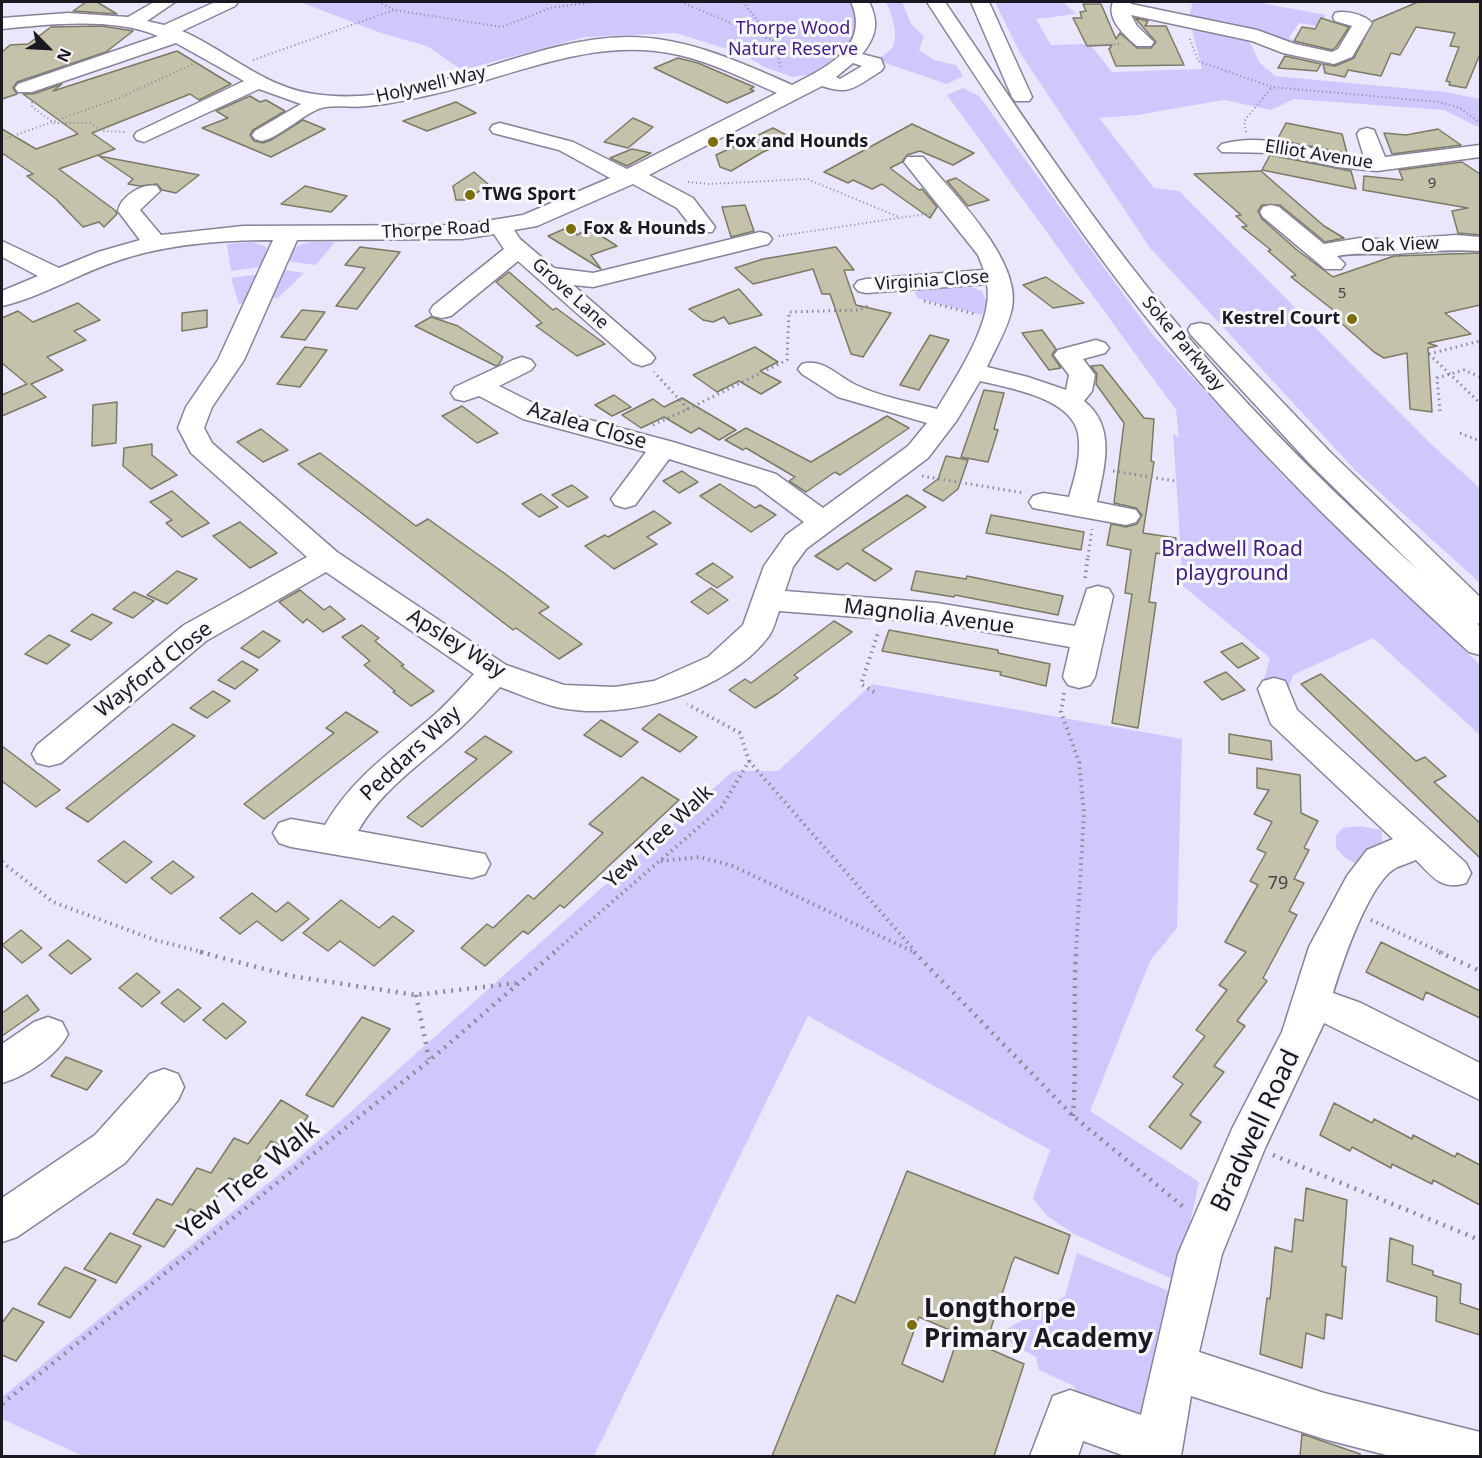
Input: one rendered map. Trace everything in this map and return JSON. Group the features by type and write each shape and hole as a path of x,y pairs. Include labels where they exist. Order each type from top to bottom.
{"main road":[{"path":"129,24 166,2"},
{"path":"25,88 171,34 229,2"},
{"name":"Thorpe Road","path":"2,299 55,275 155,243 243,233 434,234 510,240 529,221 565,207 637,173 820,79 861,44 868,27 864,8 860,2"},
{"path":"917,2 1011,98"},
{"name":"Soke Parkway","path":"936,2 1132,248 1227,361 1365,504 1480,614"},
{"name":"Soke Parkway","path":"955,2 1011,98 1108,253 1231,401 1391,564 1480,644"},
{"path":"980,2 1011,98"},
{"path":"1121,4 1334,58 1345,53 1363,23 1342,17"},
{"path":"1121,4 1132,33 1144,42"},
{"name":"Holywell Way","path":"2,23 73,19 129,24 171,34 258,82 281,92 322,100 357,101 384,98 594,44 625,42 661,44 689,49 764,74 793,93"},
{"path":"144,136 258,82"},
{"path":"262,135 322,100"},
{"path":"500,129 567,146 637,173 685,203 704,227"},
{"path":"1367,134 1377,165"},
{"name":"Elliot Avenue","path":"1239,146 1348,163 1377,165 1402,165 1480,151"},
{"name":"Apsley Way","path":"288,233 231,360 199,407 191,428 201,447 327,559 495,673 562,697 615,699 660,691 719,665 757,630 779,566 796,542 918,452 944,420 972,372 996,320 1001,293 998,276 989,254 915,162"},
{"path":"149,191 130,206 129,211 155,243"},
{"name":"Oak View","path":"1271,212 1326,258 1360,245 1392,247 1456,242 1480,244"},
{"path":"442,311 510,240 544,230"},
{"path":"550,275 593,280 760,239"},
{"name":"Grove Lane","path":"510,240 642,358"},
{"path":"2,248 55,275"},
{"name":"Virginia Close","path":"866,286 910,290 998,276"},
{"path":"1068,403 1079,392 1082,375 1067,355 1096,348"},
{"name":"Azalea Close","path":"522,365 470,391 532,413 663,448 766,480 822,522"},
{"path":"811,369 847,392 944,420"},
{"path":"972,372 1023,383 1068,403 1088,422 1092,445 1088,510"},
{"name":"Azalea Close","path":"625,499 663,448"},
{"path":"1043,502 1126,516"},
{"name":"Wayford Close","path":"49,754 195,633 327,559"},
{"path":"1079,677 1098,596"},
{"name":"Magnolia Avenue","path":"769,600 937,613 1087,639"},
{"name":"Peddars Way","path":"334,841 353,808 378,780 445,724 495,673"},
{"path":"1274,689 1283,716 1453,873"},
{"path":"291,833 472,864"},
{"name":"Bradwell Road","path":"1158,1451 1173,1367 1200,1254 1247,1142 1301,1034 1313,1002 1328,947 1360,886 1380,860 1419,843"},
{"path":"1313,1002 1347,1015 1480,1082"},
{"path":"2,1066 48,1034"},
{"path":"2,1222 110,1149 164,1087"},
{"path":"1173,1367 1324,1416 1480,1456"},
{"path":"1054,1456 1070,1413 1158,1451"}],"path":[{"path":"378,2 394,10 502,27 550,8 593,2"},
{"path":"681,2 772,40"},
{"path":"743,2 776,44 782,71 793,93"},
{"path":"232,67 394,10"},
{"path":"1185,20 1198,61 1272,87 1416,98 1460,108 1480,123"},
{"path":"2,140 54,123 213,57"},
{"path":"1239,146 1244,121 1272,87"},
{"path":"25,88 31,96 32,107 54,123 90,123 102,131 122,131 144,136"},
{"path":"637,173 708,184 807,178 899,217"},
{"path":"760,239 954,210"},
{"path":"625,438 787,360 789,312 859,310 910,290 996,320"},
{"path":"1480,341 1429,354 1480,402"},
{"path":"642,358 688,409"},
{"path":"1440,411 1437,378 1464,370 1480,377"},
{"path":"1461,433 1480,441"},
{"path":"1089,467 1175,481"},
{"path":"892,471 1030,494 1043,502"},
{"path":"1088,510 1084,582 1098,596"},
{"path":"874,692 861,684 886,609"},
{"path":"1073,1116 1077,1066 1074,983 1084,812 1079,762 1060,712 1066,686 1079,677"},
{"path":"660,691 740,733 749,761 916,953 1073,1116 1210,1228"},
{"name":"Yew Tree Walk","path":"2,1404 430,1060 721,808 749,761"},
{"path":"660,861 700,857 733,866 916,953"},
{"path":"2,862 53,902 155,939 291,976 416,995 518,983"},
{"path":"1360,915 1480,971"},
{"path":"416,995 430,1060"},
{"path":"1267,1153 1480,1240"}],"green space":[{"name":"Thorpe Wood Nature Reserve","path":"300,2 853,2 861,20 853,44 840,56 808,75 793,77 764,67 743,54 676,33 585,37 462,70 427,46 381,33"},
{"path":"886,2 902,2 911,24 924,36 919,50 934,60 956,65 963,76 947,84 876,60 889,52 894,44 894,25"},
{"path":"995,2 1063,2 1076,14 1036,19 1051,45 1090,44 1112,72 1202,69 1189,18 1192,4 1197,2 1256,2 1326,15 1318,26 1299,23 1289,38 1306,47 1329,51 1329,54 1245,31 1259,62 1275,76 1445,92 1480,99 1480,128 1444,110 1294,99 1271,110 1224,100 1137,115 1099,118 1154,188 1179,191 1433,446 1480,488 1480,583 1355,470 1150,248 1020,53"},
{"name":"Bradwell Road playground","path":"963,88 979,96 1153,335 1285,478 1480,665 1480,735 1373,638 1293,675 1287,693 1262,686 1270,658 1183,586 1173,433 1179,438 1176,410 947,95"},
{"path":"253,242 266,247 267,254 259,267 231,271 227,244"},
{"path":"335,242 316,265 287,261 298,247 305,243"},
{"path":"279,269 304,273 278,298 269,297"},
{"path":"260,274 249,303 239,304 231,278"},
{"path":"959,283 982,291 987,303 982,315 917,298 915,292 918,288"},
{"path":"872,684 1182,739 1177,928 1150,961 1090,1111 1199,1182 1189,1227 1172,1279 1074,1234 1047,1216 1033,1198 1050,1150 808,1016 594,1456 83,1456 2,1419 2,1397 292,1164 733,771 778,771"},
{"path":"1360,826 1381,830 1382,836 1381,847 1362,867 1344,857 1336,848 1336,835 1343,828"},
{"path":"1077,1253 1169,1291 1140,1419 1079,1398 1074,1386 1039,1370 1036,1357 1008,1341 1005,1330 1065,1296"}],"building":[{"path":"86,2 97,2 117,14 73,11"},
{"path":"1418,2 1480,2 1480,54 1466,88 1449,85 1450,82 1446,81 1459,47 1450,46 1455,33 1416,27 1400,55 1391,53 1381,76 1348,70 1345,77 1325,73 1323,64 1335,66 1354,58 1373,21"},
{"path":"1083,4 1101,4 1116,39 1120,33 1137,48 1151,48 1156,42 1135,18 1148,21 1145,26 1166,26 1184,65 1116,66 1109,49 1112,45 1087,46 1073,18 1082,18 1080,12 1086,11"},
{"path":"1321,18 1349,27 1336,47 1332,50 1294,41 1302,27 1315,29"},
{"path":"102,26 133,31 106,52 17,82 13,88 17,94 2,99 2,52 10,45 28,44 51,27"},
{"path":"177,51 231,84 199,100 190,94 92,133 115,149 59,169 116,211 117,214 104,227 99,222 83,227 56,199 27,176 33,174 2,153 2,129 36,149 78,134 23,94 33,94 62,84 53,91"},
{"path":"1285,56 1321,64 1317,71 1278,68"},
{"path":"678,58 698,63 754,87 750,89 754,91 727,103 654,68"},
{"path":"250,96 260,102 266,100 285,111 253,130 250,135 254,141 263,143 271,140 303,120 325,129 271,157 202,128 228,118 216,111"},
{"path":"456,102 476,113 427,131 403,121"},
{"path":"633,118 653,127 628,148 604,142"},
{"path":"1286,123 1342,134 1347,153 1277,140"},
{"path":"912,124 974,153 953,165 920,151 907,155 902,162 890,168 919,190 922,189 937,207 930,218 882,184 872,189 853,180 848,183 824,172"},
{"path":"773,128 794,139 763,152 731,171 720,167 716,155"},
{"path":"1438,129 1461,145 1392,154 1384,133 1406,135"},
{"path":"632,149 651,153 627,166 610,158"},
{"path":"1270,155 1351,171 1356,189 1262,170"},
{"path":"99,156 199,175 176,193 162,190 157,184 140,186 128,184 133,179"},
{"path":"1462,162 1480,174 1480,235 1458,233 1452,211 1468,208 1363,190 1364,176 1403,180 1399,170"},
{"path":"1261,171 1324,226 1344,238 1325,242 1280,205 1262,205 1258,211 1262,219 1297,250 1333,277 1394,256 1480,253 1480,305 1445,313 1471,334 1428,343 1437,346 1428,348 1432,412 1410,409 1407,353 1384,358 1374,352 1331,314 1337,313 1291,277 1296,275 1268,251 1271,250 1242,227 1247,226 1236,216 1241,215 1194,174"},
{"path":"474,172 489,185 465,200 456,200 453,186"},
{"path":"956,178 989,200 968,206 947,181"},
{"path":"305,186 347,196 331,212 281,204"},
{"path":"745,205 754,231 731,237 722,207"},
{"path":"571,226 577,235 589,228 617,246 591,255 601,269 548,236"},
{"path":"360,247 400,252 357,309 336,306 365,268 345,265"},
{"path":"836,247 854,270 844,270 856,305 891,313 863,357 851,354 830,294 822,294 813,269 753,284 735,268 763,259"},
{"path":"509,272 553,310 556,308 605,344 577,356 536,326 542,323 496,282"},
{"path":"1046,277 1084,303 1053,308 1023,285"},
{"path":"739,289 762,315 729,324 724,317 713,322 703,320 689,309"},
{"path":"78,303 100,320 74,331 86,340 47,357 63,370 31,384 46,397 2,416 2,395 27,384 2,363 2,318 18,311 33,322"},
{"path":"207,310 207,327 182,331 182,313"},
{"path":"302,310 325,312 305,340 281,337"},
{"path":"431,317 458,326 503,357 499,364 496,366 415,326"},
{"path":"1042,330 1056,349 1052,355 1061,368 1049,370 1022,333"},
{"path":"930,335 949,340 919,390 900,385"},
{"path":"305,347 327,350 300,387 277,384"},
{"path":"755,347 778,362 760,371 781,382 761,394 739,381 717,392 693,375"},
{"path":"1102,365 1144,418 1154,419 1151,461 1154,462 1143,533 1176,538 1174,556 1156,553 1149,602 1156,603 1138,728 1112,723 1132,594 1125,593 1131,550 1107,545 1111,524 1126,527 1137,524 1142,515 1136,508 1114,503 1124,423 1096,384 1097,374 1091,366"},
{"path":"984,390 1004,393 994,429 998,430 988,462 961,457"},
{"path":"614,395 631,407 612,416 595,405"},
{"path":"682,398 736,430 719,440 699,428 691,433 664,417 641,428 622,415 653,399 664,407"},
{"path":"117,402 116,443 92,446 93,405"},
{"path":"462,406 498,433 477,443 442,416"},
{"path":"887,416 909,428 840,475 835,472 806,492 789,481 795,477 746,448 743,450 725,440 746,428 811,462"},
{"path":"261,429 288,450 263,462 237,442"},
{"path":"152,444 152,455 177,475 151,489 123,466 124,448"},
{"path":"320,453 416,526 428,519 504,573 549,607 539,613 582,644 559,659 516,628 513,630 298,464"},
{"path":"946,456 968,460 958,489 943,501 923,490 938,479"},
{"path":"682,471 698,482 679,493 663,481"},
{"path":"720,484 755,508 760,505 776,515 751,532 700,496"},
{"path":"572,485 588,497 568,507 552,495"},
{"path":"172,491 209,523 182,537 166,523 172,520 150,502"},
{"path":"541,494 558,507 539,517 522,504"},
{"path":"907,495 926,507 862,550 892,569 875,581 847,563 838,570 815,556"},
{"path":"654,511 671,523 647,537 657,544 614,569 585,546 605,535 608,537"},
{"path":"991,515 1084,532 1081,550 986,533"},
{"path":"240,522 277,553 250,568 213,536"},
{"path":"713,563 733,577 717,588 696,574"},
{"path":"177,571 197,579 167,604 147,595"},
{"path":"916,571 966,579 967,576 1063,596 1058,615 955,595 954,597 911,590"},
{"path":"711,588 728,600 708,614 691,602"},
{"path":"300,590 324,610 330,606 345,619 323,632 307,619 303,623 279,602"},
{"path":"134,592 154,601 133,618 113,609"},
{"path":"92,614 112,623 91,640 71,631"},
{"path":"834,621 852,632 794,675 798,678 777,694 755,708 729,690 745,679 751,683"},
{"path":"362,625 379,638 375,641 404,665 401,666 434,691 411,706 393,692 395,691 364,665 370,661 342,637"},
{"path":"889,630 998,650 998,653 1050,664 1046,686 1000,675 1001,672 882,651"},
{"path":"263,631 280,641 259,658 241,648"},
{"path":"49,635 70,645 47,664 25,654"},
{"path":"1242,643 1259,658 1238,668 1221,652"},
{"path":"242,661 258,670 235,689 218,680"},
{"path":"1226,672 1245,690 1222,700 1204,682"},
{"path":"1321,674 1416,761 1425,757 1446,776 1434,782 1480,823 1480,858 1301,684"},
{"path":"213,691 230,701 207,718 190,708"},
{"path":"346,712 378,732 264,819 244,804 334,733 326,728"},
{"path":"659,714 697,737 680,752 642,729"},
{"path":"601,720 638,742 621,757 584,735"},
{"path":"173,724 195,736 88,822 66,808"},
{"path":"1229,734 1271,741 1272,760 1229,753"},
{"path":"485,736 512,752 422,827 407,817 477,759 465,752"},
{"path":"2,746 60,790 36,807 2,781"},
{"path":"1257,768 1300,775 1301,813 1318,821 1304,848 1309,850 1294,879 1304,883 1289,911 1297,915 1263,978 1267,981 1237,1021 1245,1026 1214,1066 1224,1072 1190,1115 1201,1122 1181,1149 1149,1127 1183,1084 1173,1077 1205,1036 1196,1030 1227,990 1219,985 1246,952 1225,942 1258,885 1250,881 1266,853 1257,849 1272,822 1254,814 1269,790 1257,788"},
{"path":"642,777 679,800 564,908 560,905 528,934 523,931 485,966 461,948 487,924 493,928 528,895 534,899 603,833 589,824"},
{"path":"124,841 152,862 126,883 98,861"},
{"path":"173,861 194,877 171,894 151,878"},
{"path":"252,893 276,912 288,902 309,919 282,941 257,921 240,934 220,918"},
{"path":"341,900 379,928 393,916 414,931 374,966 340,941 328,951 303,933"},
{"path":"21,930 42,948 22,963 2,945"},
{"path":"68,940 91,959 71,974 49,955"},
{"path":"1381,942 1480,991 1480,1018 1426,992 1423,1000 1366,972"},
{"path":"137,973 160,992 142,1007 119,988"},
{"path":"178,989 201,1008 184,1022 161,1003"},
{"path":"27,995 39,1010 2,1036 2,1013"},
{"path":"223,1003 246,1022 226,1039 203,1020"},
{"path":"362,1017 390,1029 333,1107 306,1095"},
{"path":"66,1057 102,1071 87,1090 51,1076"},
{"path":"281,1100 308,1116 285,1148 271,1141 242,1184 229,1178 205,1215 190,1209 164,1247 133,1234 157,1199 172,1205 197,1168 211,1173 234,1138 248,1144"},
{"path":"1334,1103 1372,1123 1374,1119 1412,1139 1413,1135 1455,1157 1457,1153 1480,1165 1480,1205 1433,1180 1432,1184 1392,1164 1391,1168 1352,1147 1350,1151 1320,1135"},
{"path":"907,1171 1070,1235 1058,1274 1015,1257 1012,1263 985,1347 1024,1364 994,1456 772,1456 837,1295 855,1303","holes":["919,1317 959,1334 943,1382 902,1364"]},
{"path":"1306,1188 1347,1200 1342,1266 1346,1267 1342,1319 1326,1314 1324,1339 1306,1333 1302,1368 1260,1354 1267,1298 1270,1299 1275,1247 1292,1252 1295,1219 1303,1221"},
{"path":"110,1233 141,1246 116,1283 84,1269"},
{"path":"1390,1238 1413,1246 1412,1264 1433,1271 1433,1275 1461,1284 1460,1303 1480,1310 1480,1335 1436,1321 1437,1297 1387,1281"},
{"path":"65,1267 96,1280 70,1318 38,1304"},
{"path":"13,1308 44,1322 16,1361 2,1355 2,1323"},
{"path":"1302,1434 1360,1454 1360,1456 1300,1456"}],"place":[{"name":"Fox and Hounds","path":"713,142"},
{"name":"TWG Sport","path":"470,195"},
{"name":"Fox & Hounds","path":"571,229"},
{"name":"Kestrel Court","path":"1352,319"},
{"name":"Longthorpe Primary Academy","path":"912,1325"}]}
